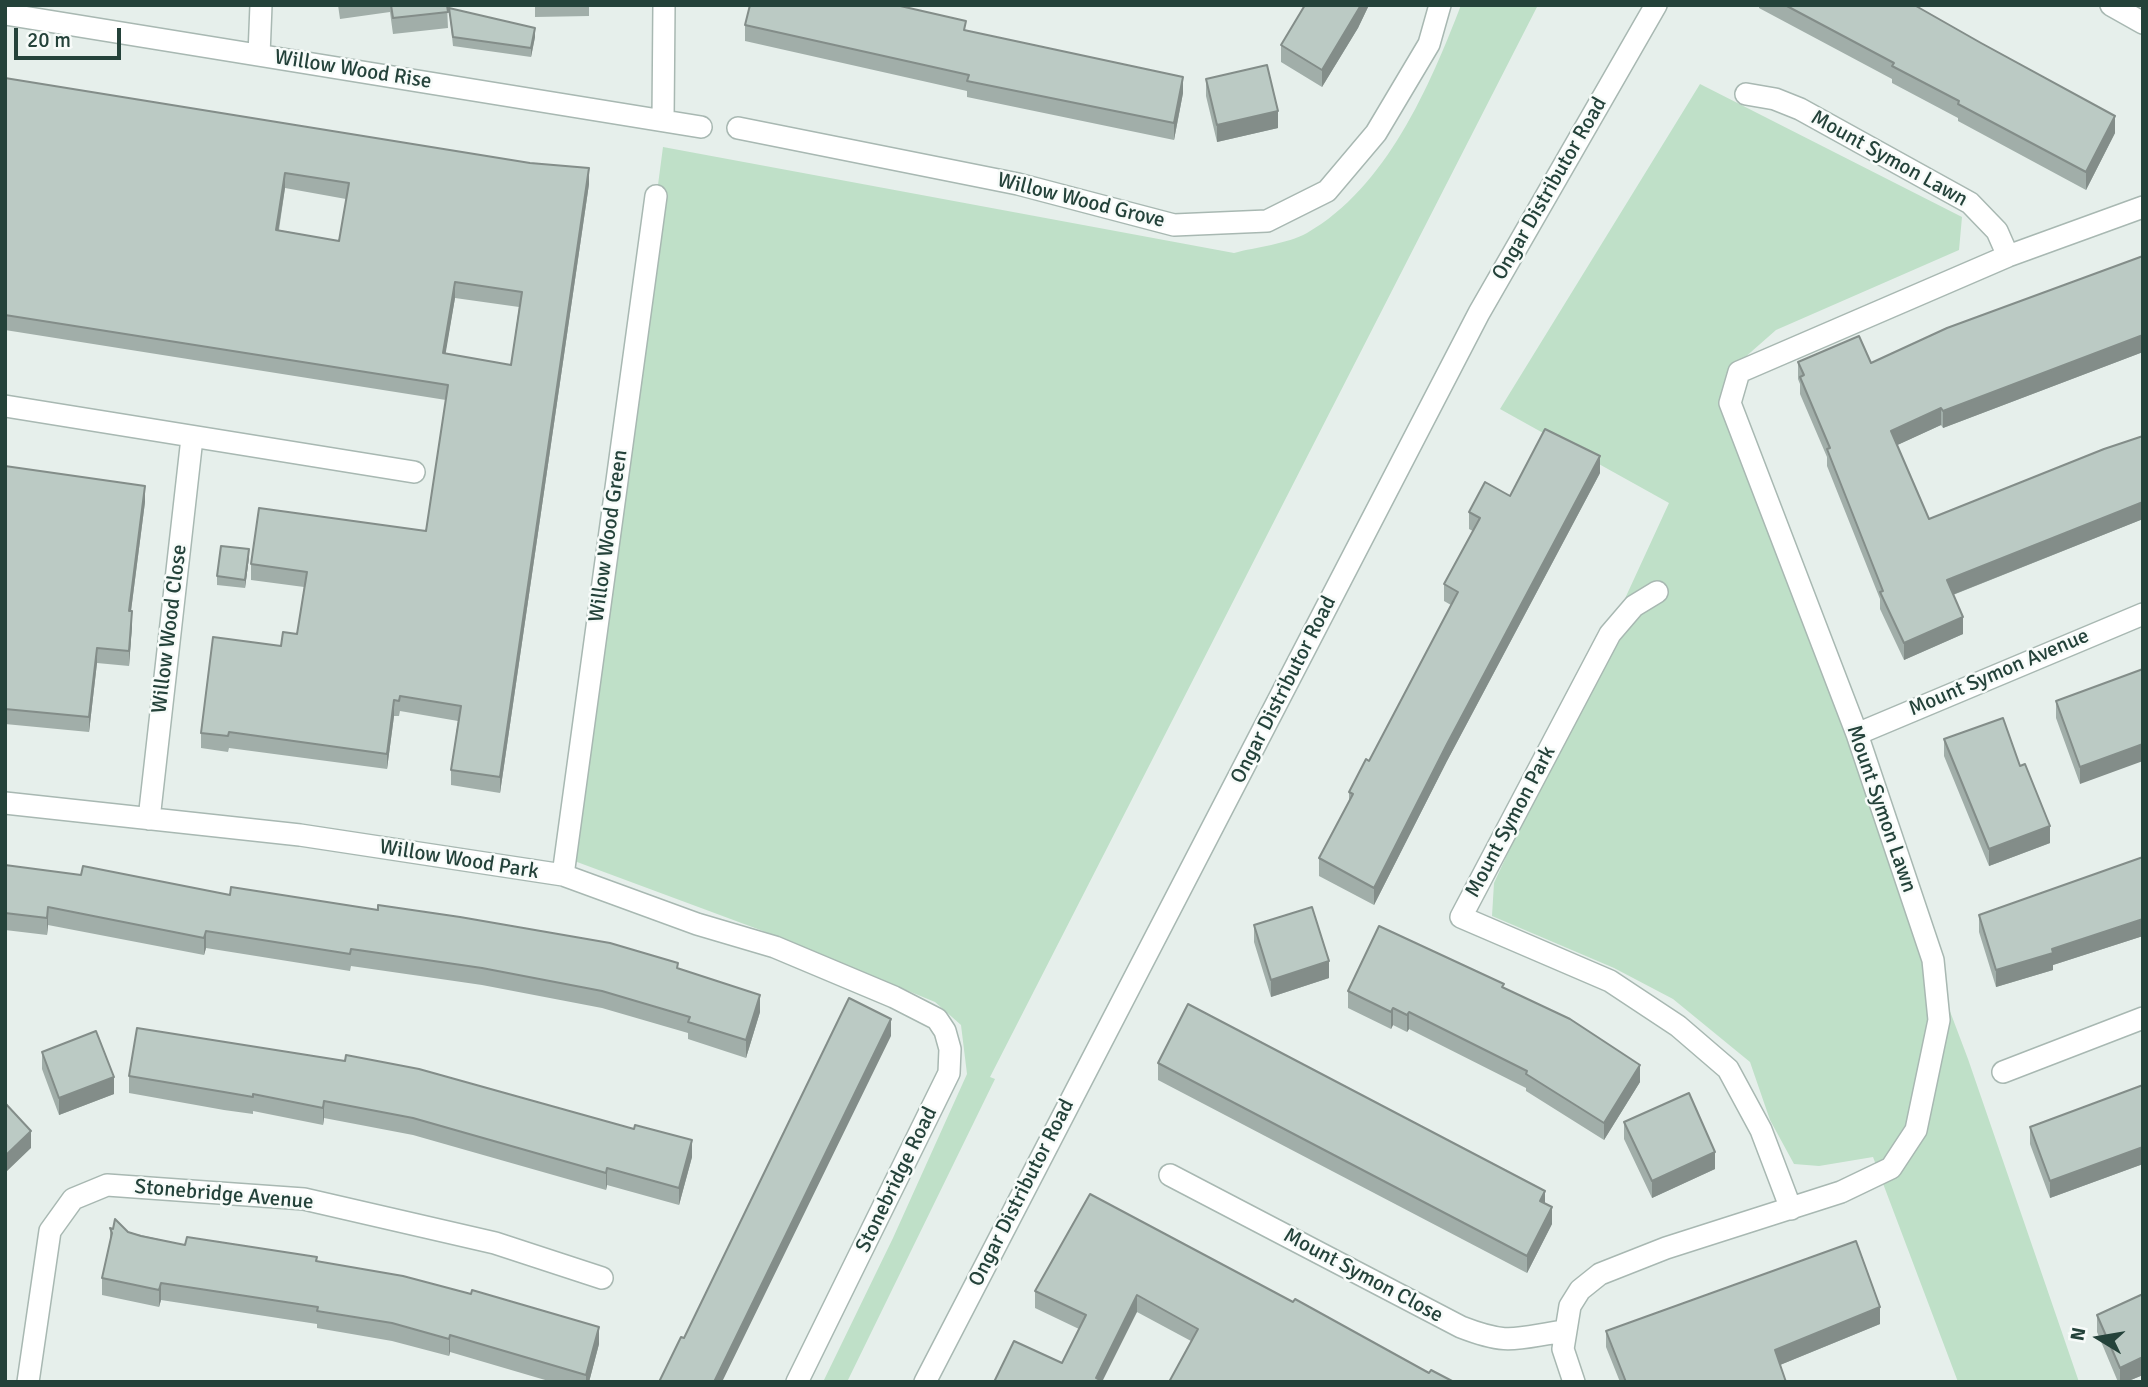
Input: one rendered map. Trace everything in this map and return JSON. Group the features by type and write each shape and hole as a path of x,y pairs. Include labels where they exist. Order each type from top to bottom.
{"street":[{"path":"259,55 261,5"},
{"path":"663,120 664,5"},
{"name":"Willow Wood Grove","path":"738,128 1018,184 1174,225 1267,220 1328,191 1376,133 1429,44 1440,5"},
{"name":"Ongar Distributor Road","path":"925,1382 1479,313 1657,5"},
{"path":"2112,5 2143,23"},
{"name":"Willow Wood Rise","path":"5,14 701,127"},
{"name":"Mount Symon Lawn","path":"1746,94 1775,99 1800,109 1970,204 1997,231 2008,256"},
{"name":"Willow Wood Green","path":"563,876 656,196"},
{"name":"Mount Symon Lawn","path":"1564,1331 1570,1306 1580,1290 1600,1274 1666,1248 1842,1192 1891,1168 1916,1130 1939,1020 1933,960 1857,734 1730,403 1739,372 2008,256 2143,207"},
{"path":"5,406 414,472"},
{"name":"Willow Wood Close","path":"149,819 192,438"},
{"name":"Mount Symon Park","path":"1657,592 1634,606 1610,634 1461,917 1610,981 1678,1026 1728,1069 1760,1130 1791,1209"},
{"name":"Mount Symon Avenue","path":"1857,734 2143,614"},
{"name":"Willow Wood Park","path":"5,803 300,835 563,876 697,924 775,947 894,997"},
{"name":"Stonebridge Road","path":"797,1382 949,1073 950,1049 945,1031 937,1019 894,997"},
{"path":"2003,1072 2143,1018"},
{"name":"Mount Symon Close","path":"1170,1175 1461,1327 1493,1339 1507,1340 1564,1331"},
{"name":"Stonebridge Avenue","path":"28,1382 50,1231 73,1199 107,1185 304,1199 495,1243 602,1278"},
{"path":"1564,1331 1563,1349 1574,1382"}],"green space":[{"path":"1461,5 1538,5 990,1077 995,1079 847,1382 823,1382 893,1238 967,1074 961,1025 935,1002 763,931 569,859 663,147 1234,253 1281,243 1307,233 1335,214 1360,190 1402,132 1419,101"},
{"path":"1700,84 1962,217 1959,250 1776,330 1726,374 1725,416 1968,1059 2079,1382 1958,1382 1873,1157 1819,1166 1794,1164 1770,1120 1750,1062 1673,999 1614,968 1492,916 1494,883 1669,503 1500,409"}],"building":[{"path":"391,5 447,5 448,12 393,18"},
{"path":"750,5 896,5 966,21 964,30 1183,77 1174,123 967,81 969,75 745,25"},
{"path":"1305,5 1361,5 1322,70 1281,45"},
{"path":"1785,5 1917,5 2115,116 2086,172 1958,104 1959,101 1892,66 1894,63"},
{"path":"449,8 535,28 531,48 453,37"},
{"path":"1267,65 1278,111 1217,125 1206,79"},
{"path":"5,78 530,163 589,168 500,777 451,770 461,706 400,696 399,701 394,700 387,754 229,732 228,736 201,733 213,637 281,646 283,632 297,634 307,572 251,564 259,508 426,531 448,385 5,315","holes":["285,173 349,183 339,241 276,230","455,282 522,292 511,365 443,353"]},
{"path":"2143,256 2143,335 1943,411 1941,408 1891,431 1929,519 2143,436 2143,502 1947,580 1963,617 1904,643 1880,592 1883,591 1827,449 1830,448 1800,377 1804,375 1798,362 1859,336 1871,363 1947,328"},
{"path":"1545,429 1600,456 1374,888 1319,858 1353,794 1349,792 1366,759 1369,761 1458,592 1444,584 1480,518 1469,512 1485,482 1510,496"},
{"path":"5,466 145,486 129,611 132,611 129,651 97,648 89,717 5,709"},
{"path":"221,546 249,549 245,580 217,576"},
{"path":"2143,669 2143,744 2080,767 2056,701"},
{"path":"2003,718 2020,766 2025,764 2050,826 1989,849 1944,739"},
{"path":"2143,857 2143,919 2052,949 2053,953 1996,970 1979,915"},
{"path":"5,865 81,875 83,866 230,895 231,887 378,910 378,905 460,917 610,943 678,963 677,968 760,995 746,1040 688,1022 690,1017 602,991 482,968 351,949 350,954 206,931 204,938 48,907 47,918 5,913"},
{"path":"1312,907 1329,961 1271,980 1254,925"},
{"path":"1379,926 1504,984 1502,987 1570,1019 1640,1065 1604,1123 1526,1074 1527,1071 1409,1012 1407,1015 1393,1008 1391,1012 1348,991"},
{"path":"849,998 891,1019 714,1382 659,1382 681,1337 684,1338"},
{"path":"1188,1004 1545,1191 1540,1201 1552,1207 1527,1256 1158,1063"},
{"path":"137,1028 345,1061 346,1055 419,1069 634,1129 635,1125 692,1140 679,1188 607,1168 606,1173 413,1118 324,1101 323,1108 253,1094 253,1097 129,1076"},
{"path":"96,1031 114,1077 59,1098 42,1052"},
{"path":"2143,1085 2143,1147 2050,1181 2030,1127"},
{"path":"1689,1093 1715,1152 1652,1181 1624,1122"},
{"path":"5,1103 31,1131 5,1156"},
{"path":"1090,1194 1293,1302 1295,1299 1429,1373 1431,1370 1454,1382 1169,1382 1198,1329 1137,1295 1096,1378 1103,1382 994,1382 1014,1341 1062,1363 1086,1315 1035,1291"},
{"path":"115,1219 128,1232 141,1236 185,1245 187,1237 317,1257 316,1261 403,1276 471,1294 472,1290 599,1327 586,1375 450,1335 449,1339 392,1323 317,1311 318,1307 161,1283 159,1290 102,1278 112,1233 110,1228 113,1229"},
{"path":"1856,1241 1880,1307 1775,1350 1786,1382 1626,1382 1606,1331"},
{"path":"2143,1294 2143,1357 2120,1368 2097,1315"}]}
